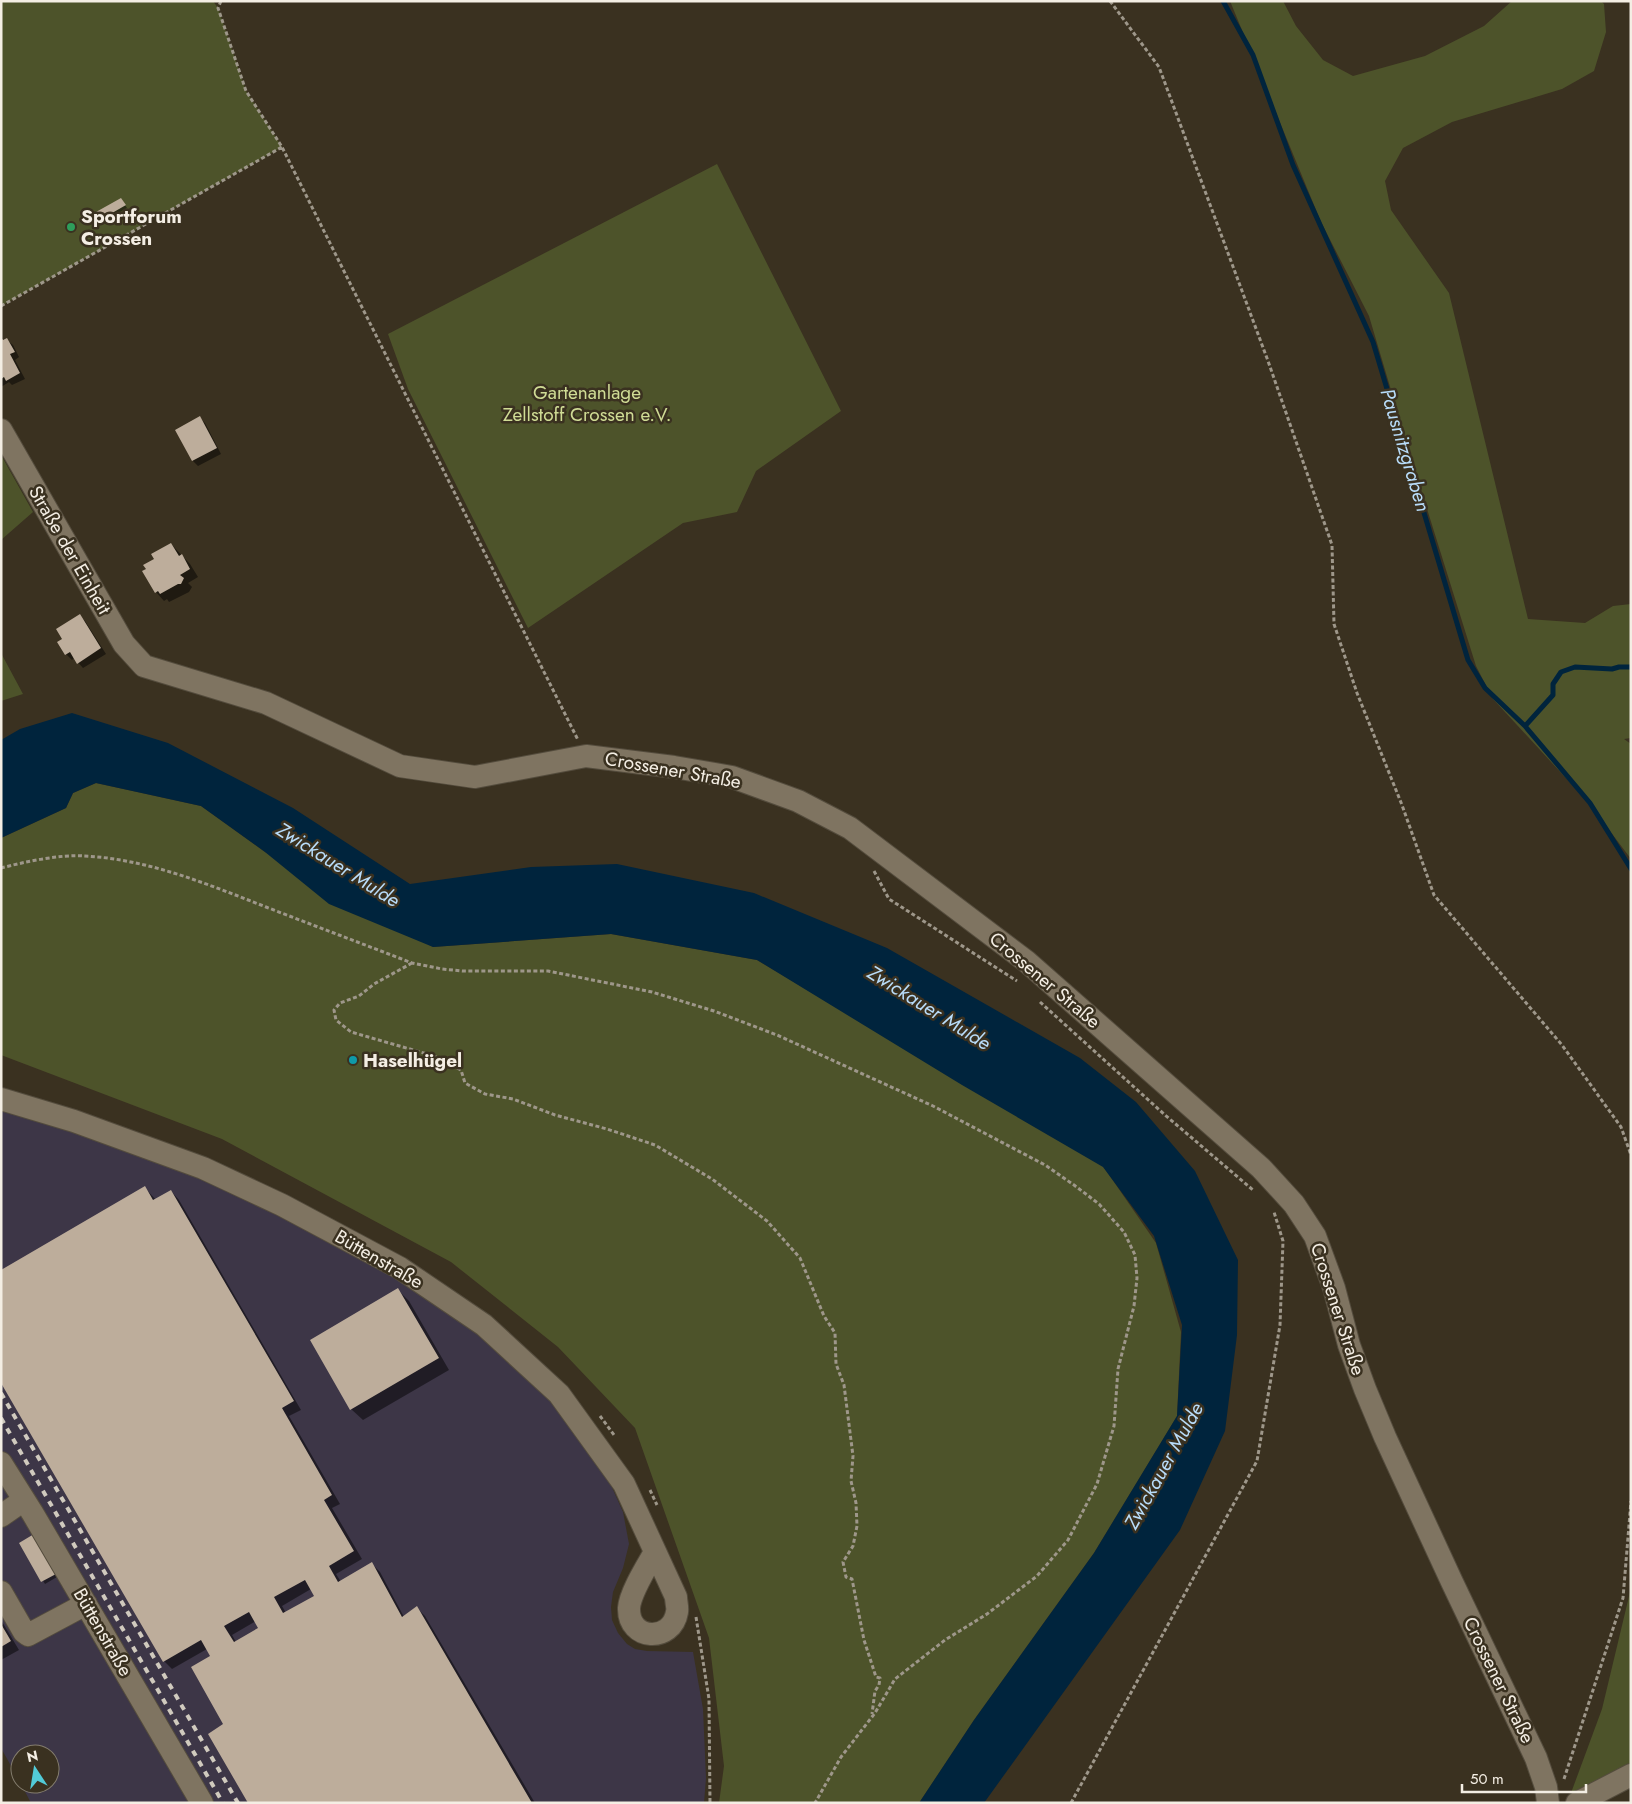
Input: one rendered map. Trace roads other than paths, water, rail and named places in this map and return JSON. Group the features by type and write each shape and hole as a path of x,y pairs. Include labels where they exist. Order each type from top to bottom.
{"street":[{"name":"Straße der Einheit","path":"1,430 124,644 144,666"},
{"name":"Crossener Straße","path":"144,666 266,703 400,766 475,776 586,756 674,767 732,777 798,800 850,828 1026,961 1261,1168 1294,1204 1315,1236 1334,1288 1349,1345 1384,1437 1536,1758 1546,1787 1548,1803"},
{"name":"Büttenstraße","path":"1,1099 74,1121 203,1168 282,1205 400,1268 484,1325 559,1394 624,1484 655,1552"},
{"name":"Büttenstraße","path":"1,1463 202,1803"},
{"path":"1,1516 24,1500"},
{"path":"1,1592 24,1632 28,1635 86,1604"},
{"path":"1576,1803 1631,1775"}],"water":[{"name":"Zwickauer Mulde","path":"72,713 168,743 293,808 410,884 531,867 617,864 754,893 887,948 1080,1058 1136,1102 1195,1171 1238,1260 1237,1335 1225,1431 1180,1530 984,1803 919,1803 974,1720 1094,1553 1177,1416 1182,1325 1154,1236 1103,1167 962,1085 757,960 611,934 433,947 329,904 265,852 201,806 96,783 73,793 66,808 1,838 1,740 20,729"}],"waterway":[{"name":"Pausnitzgraben","path":"1223,1 1253,55 1293,165 1373,342 1468,660 1485,688 1525,726 1590,803 1631,869"},
{"path":"1525,726 1553,695 1553,684 1561,672 1575,667 1612,669 1631,667"}],"railway":[{"path":"1,1393 238,1803"},
{"path":"1,1418 223,1803"}],"place":[{"name":"Sportforum Crossen","path":"71,227"},
{"name":"Haselhügel","path":"353,1060"}],"park label":[{"name":"Gartenanlage Zellstoff Crossen e.V.","path":"587,403"}]}
